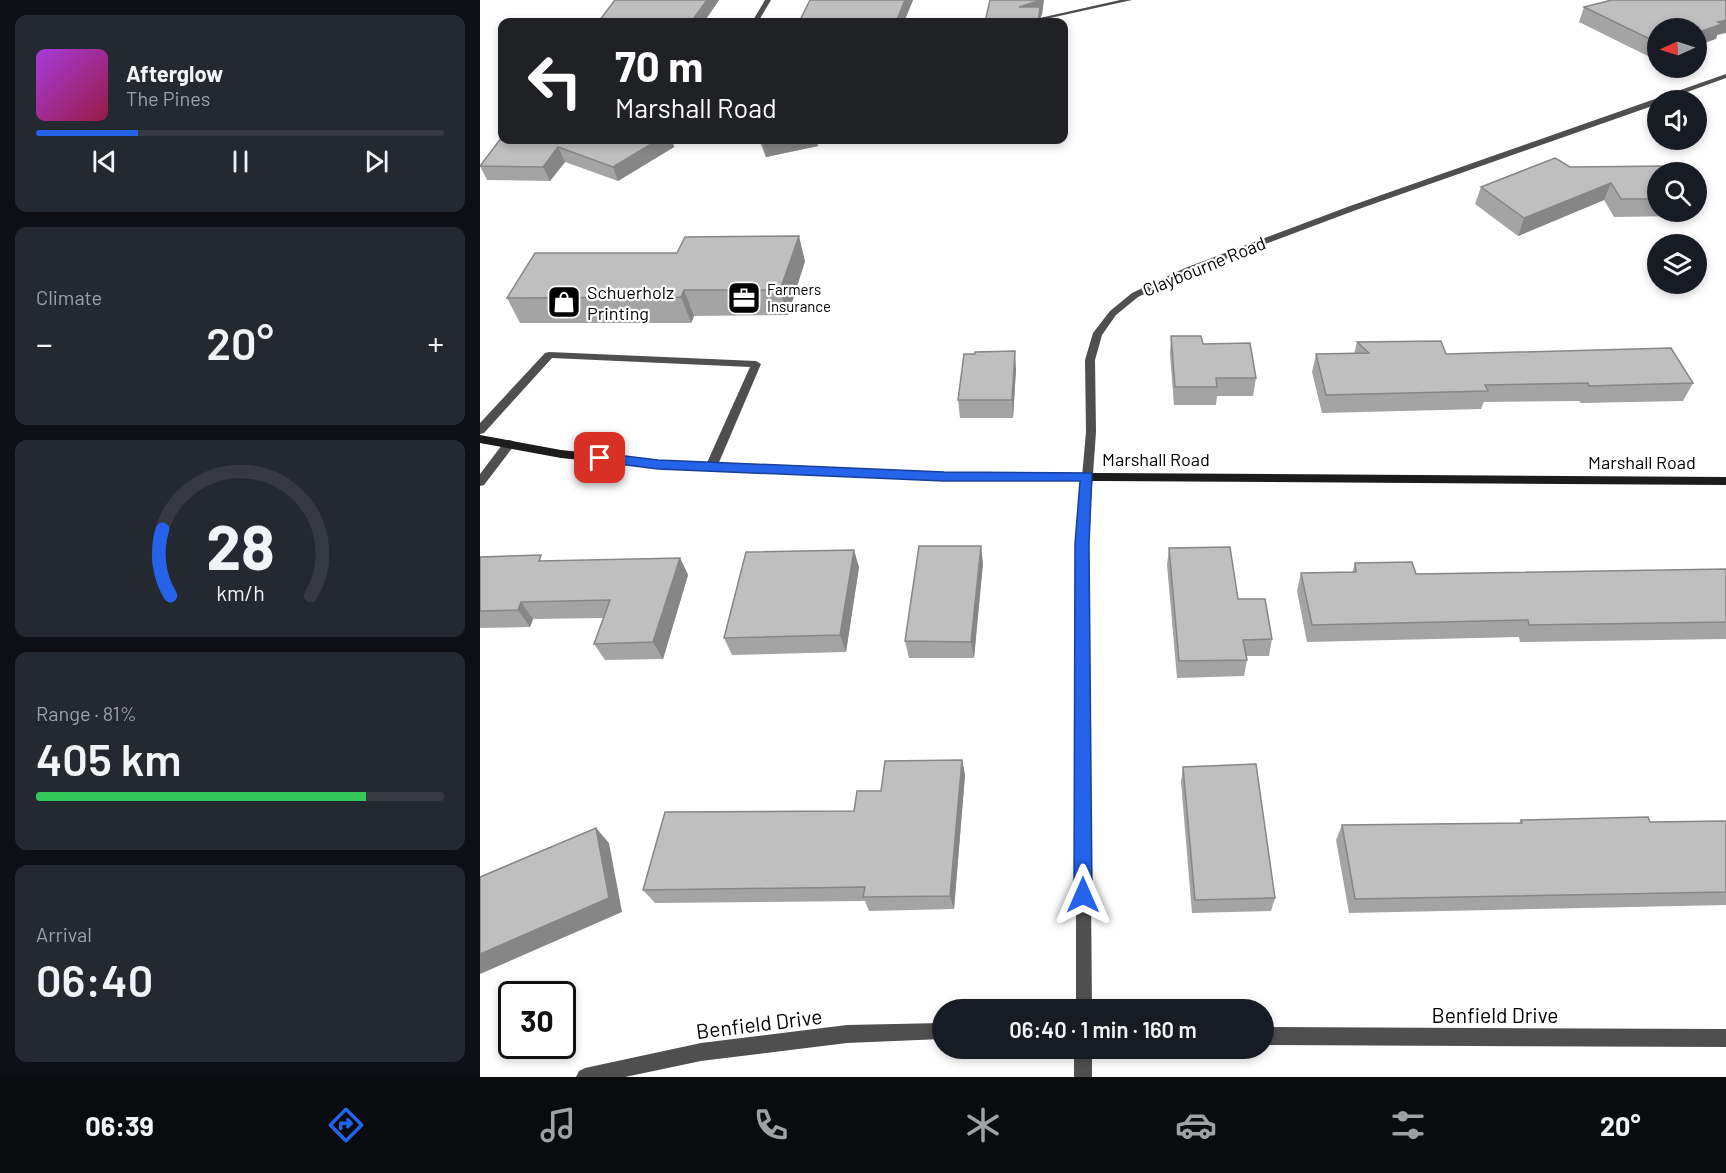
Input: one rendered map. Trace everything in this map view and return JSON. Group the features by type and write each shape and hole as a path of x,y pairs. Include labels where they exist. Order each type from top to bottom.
{"street":[{"path":"757,18 768,0"},
{"path":"1090,0 1090,9"},
{"path":"1045,18 1129,0"},
{"name":"Claybourne Road","path":"1688,90 1726,76"},
{"name":"Claybourne Road","path":"1084,999 1082,544 1091,432 1089,360 1101,330 1113,313 1135,295 1188,270 1342,212 1647,105"},
{"path":"480,430 549,355 756,364 711,467"},
{"name":"Marshall Road","path":"480,439 561,454 636,462 944,476 1726,481"},
{"path":"480,482 509,444"},
{"name":"Benfield Drive","path":"585,1077 724,1049 847,1034 932,1031"},
{"name":"Benfield Drive","path":"1274,1036 1726,1038"},
{"path":"1083,1059 1083,1077"}],"building":[{"path":"615,0 707,0 694,18 601,18"},
{"path":"810,0 905,0 898,18 801,18"},
{"path":"990,0 1041,0 1019,7 1040,7 1039,18 986,18"},
{"path":"1612,0 1726,0 1726,20 1718,22 1722,24 1707,29 1707,18 1647,18 1647,38 1584,7"},
{"path":"498,142 651,144 613,167 558,147 543,167 480,166"},
{"path":"1555,158 1570,167 1647,166 1647,199 1621,199 1611,183 1524,218 1481,187"},
{"path":"799,236 780,290 684,290 681,297 507,298 535,253 677,253 685,237"},
{"path":"1171,336 1201,336 1203,344 1250,343 1256,378 1216,378 1217,387 1175,387"},
{"path":"1441,341 1446,354 1671,348 1693,383 1589,386 1588,383 1485,385 1488,391 1326,395 1316,354 1369,353 1357,342"},
{"path":"1015,351 1012,400 958,400 964,354"},
{"path":"919,546 981,546 971,642 905,641"},
{"path":"1230,547 1238,599 1265,599 1272,639 1243,640 1247,660 1179,661 1169,548"},
{"path":"854,550 840,635 724,638 746,552"},
{"path":"541,555 539,561 680,558 653,642 594,644 610,600 521,602 518,610 480,611 480,557"},
{"path":"1412,562 1416,574 1726,569 1726,622 1529,625 1528,620 1312,625 1301,573 1356,572 1355,563"},
{"path":"962,760 950,896 863,897 865,887 643,890 665,812 854,811 857,791 881,791 885,761"},
{"path":"1256,764 1275,898 1195,900 1183,767"},
{"path":"1648,817 1650,822 1726,821 1726,892 1355,899 1342,825 1522,823 1521,820"},
{"path":"596,828 609,898 480,954 480,877"}],"place":[{"name":"Farmers Insurance","path":"744,298"},
{"name":"Schuerholz Printing","path":"564,302"}],"route":[{"path":"600,458 658,464 944,476 1087,476 1082,544 1083,895"}]}
